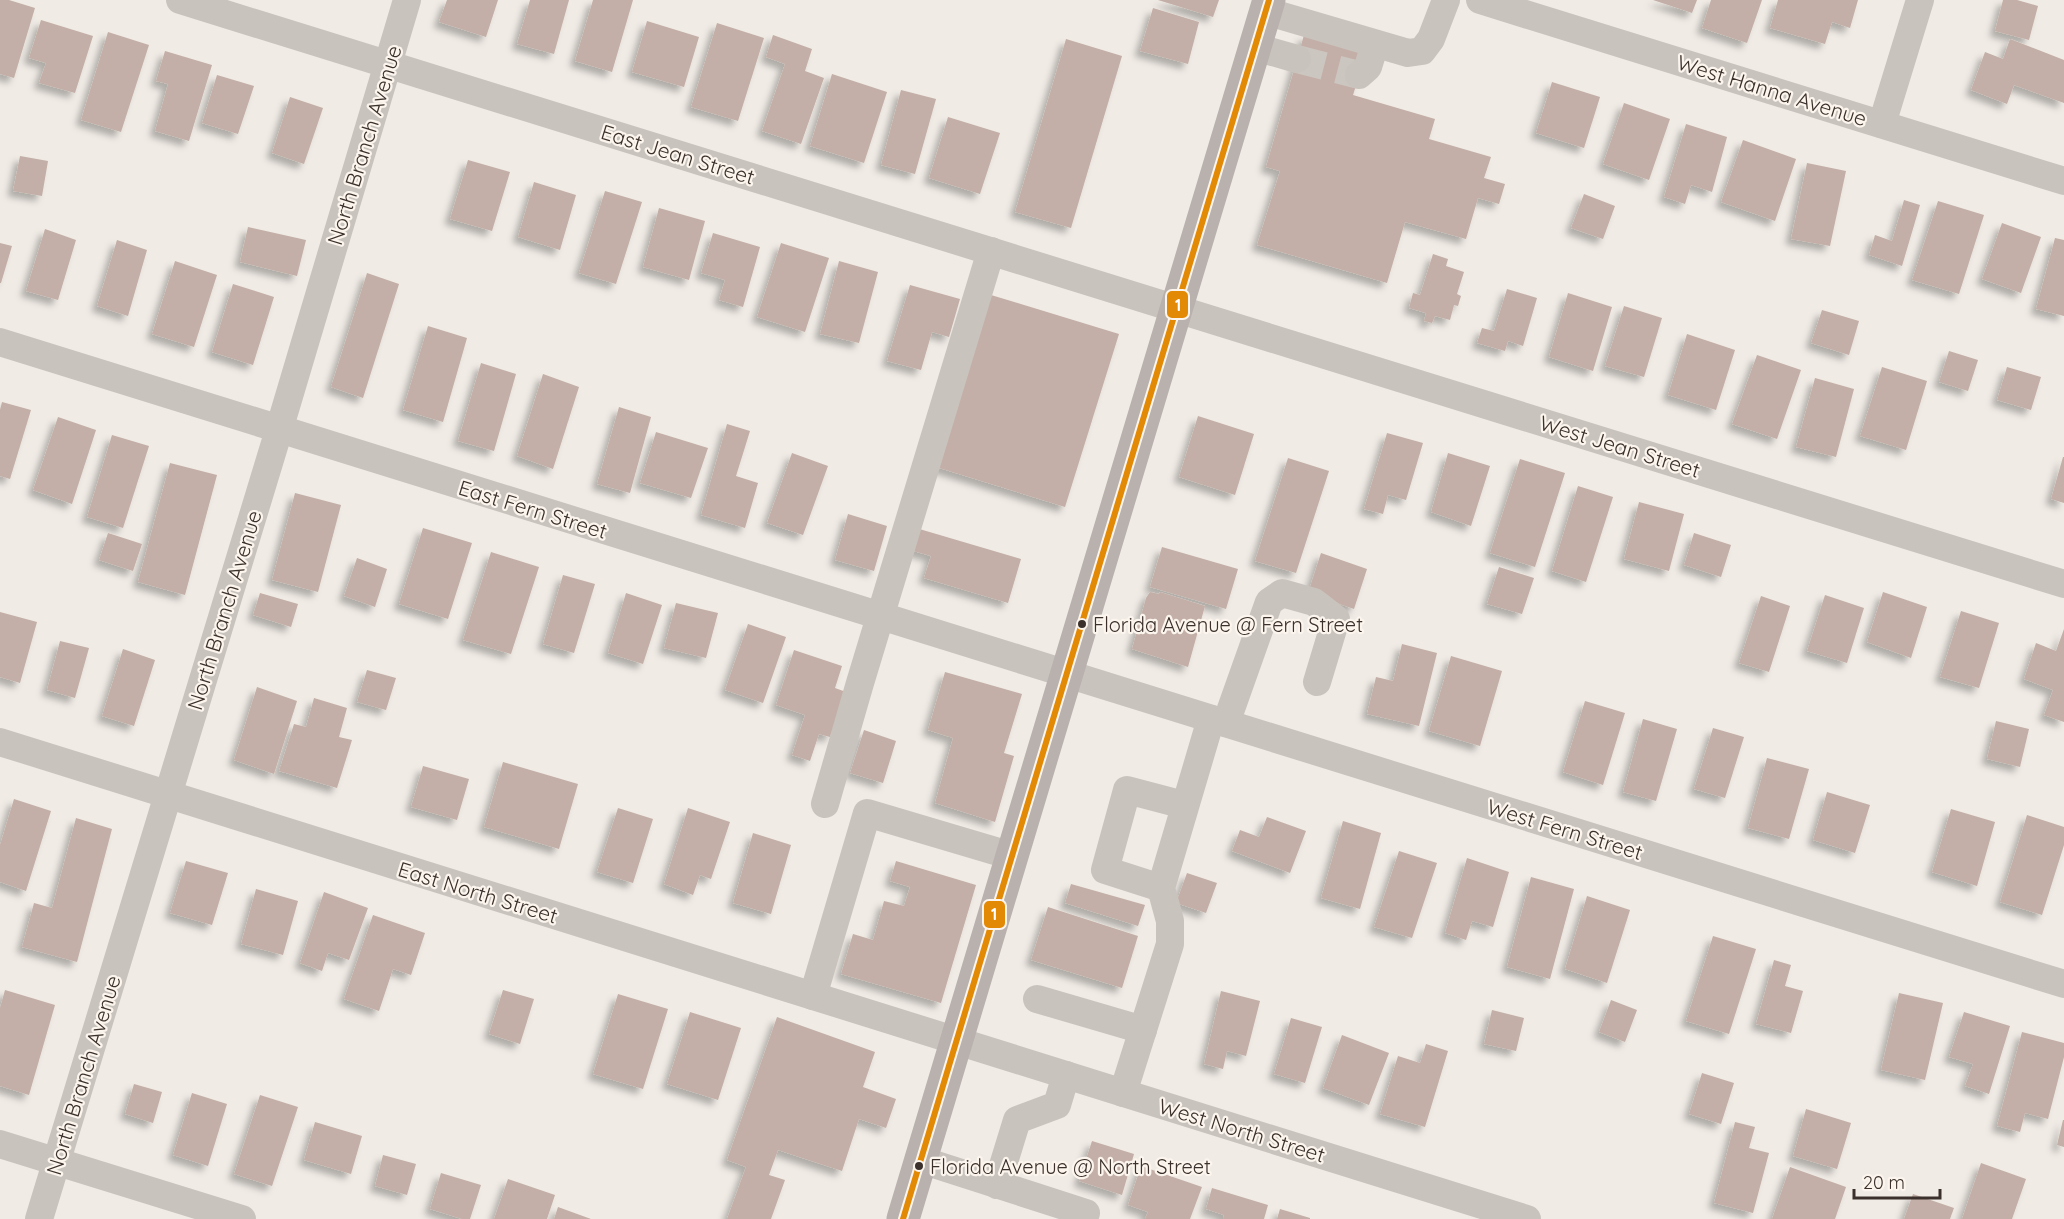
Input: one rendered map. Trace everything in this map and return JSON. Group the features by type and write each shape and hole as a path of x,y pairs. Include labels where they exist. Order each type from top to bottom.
{"main road":[{"path":"903,1219 1267,5"}],"street":[{"name":"East Jean Street","path":"180,0 1176,308"},
{"name":"North Branch Avenue","path":"39,1219 407,0"},
{"path":"1267,5 1375,44 1408,53 1422,51 1431,39 1446,0"},
{"name":"West Hanna Avenue","path":"1480,0 2064,181"},
{"path":"1882,124 1920,0"},
{"path":"1359,75 1368,67 1375,44"},
{"path":"1255,47 1297,59"},
{"path":"825,804 991,251"},
{"name":"West Jean Street","path":"1176,308 2064,585"},
{"name":"East Fern Street","path":"0,342 1067,674"},
{"path":"1123,1093 1170,944 1170,921 1161,888 1184,805 1269,602 1282,593 1314,602 1336,619 1317,682"},
{"name":"West Fern Street","path":"1067,674 2064,984"},
{"name":"East North Street","path":"0,742 957,1041"},
{"path":"1161,888 1105,870 1127,789 1184,805"},
{"path":"813,996 867,813 1012,856"},
{"path":"1037,999 1143,1030"},
{"name":"West North Street","path":"957,1041 1527,1219"},
{"path":"997,1185 1017,1120 1057,1105 1066,1075"},
{"path":"0,1144 242,1219"},
{"path":"921,1160 1086,1213"}],"building":[{"path":"0,0 9,0 35,8 14,78 0,74"},
{"path":"447,0 498,0 486,37 439,22"},
{"path":"530,0 569,0 554,54 517,44"},
{"path":"593,0 633,0 612,72 575,61"},
{"path":"1158,0 1219,0 1213,17"},
{"path":"1653,0 1697,0 1692,13"},
{"path":"1711,0 1762,0 1747,43 1702,28"},
{"path":"1778,0 1858,0 1850,28 1832,22 1825,44 1770,28"},
{"path":"2003,0 2017,0 2038,6 2029,40 1995,31"},
{"path":"1153,8 1199,22 1188,64 1140,51"},
{"path":"41,20 93,36 75,93 39,83 46,63 29,58"},
{"path":"647,21 699,37 684,87 632,72"},
{"path":"717,23 764,38 738,121 691,107"},
{"path":"108,32 149,45 121,132 81,120"},
{"path":"773,35 812,49 805,71 824,78 801,144 762,131 785,64 766,57"},
{"path":"1304,35 1366,54 1353,95 1435,119 1429,139 1491,157 1484,178 1505,184 1499,204 1478,198 1466,239 1405,222 1387,283 1257,245 1280,171 1266,167"},
{"path":"1066,39 1122,56 1071,228 1015,212"},
{"path":"2010,39 2064,60 2064,103 2014,85 2007,104 1971,90 1985,52 2003,59"},
{"path":"165,51 212,65 189,141 155,131 168,84 156,81"},
{"path":"832,74 887,92 864,163 810,146"},
{"path":"217,75 254,86 238,134 202,123"},
{"path":"1552,82 1600,97 1584,148 1536,133"},
{"path":"901,90 936,99 915,174 881,165"},
{"path":"290,97 323,108 304,164 272,153"},
{"path":"1624,103 1670,119 1649,180 1603,164"},
{"path":"948,117 1000,133 980,194 929,178"},
{"path":"1686,124 1727,137 1712,192 1691,185 1685,204 1664,197"},
{"path":"1743,140 1796,159 1775,221 1721,202"},
{"path":"20,156 48,161 42,196 13,191"},
{"path":"468,160 510,172 492,231 450,219"},
{"path":"1807,163 1846,171 1830,246 1791,239"},
{"path":"534,182 576,195 560,250 518,237"},
{"path":"605,191 642,202 616,284 579,273"},
{"path":"1584,194 1615,206 1603,239 1571,228"},
{"path":"1904,200 1920,205 1902,266 1869,255 1875,235 1892,241"},
{"path":"1938,201 1984,215 1959,294 1912,280"},
{"path":"659,208 705,221 689,280 643,267"},
{"path":"2002,223 2041,237 2021,293 1982,279"},
{"path":"248,227 306,240 297,276 240,262"},
{"path":"45,229 76,240 58,300 26,291"},
{"path":"713,233 760,247 743,307 719,300 725,280 701,273"},
{"path":"2055,238 2064,240 2064,316 2036,309"},
{"path":"117,240 147,250 128,316 97,306"},
{"path":"0,243 12,246 1,283 0,283"},
{"path":"781,243 829,258 805,332 757,317"},
{"path":"1433,254 1448,259 1446,266 1464,272 1457,294 1461,296 1458,306 1454,305 1450,320 1435,316 1432,323 1424,321 1426,313 1409,308 1413,293 1420,295"},
{"path":"175,261 217,275 194,347 152,334"},
{"path":"839,261 878,272 859,343 820,334"},
{"path":"367,273 399,284 363,398 331,387"},
{"path":"233,284 274,297 253,365 212,352"},
{"path":"910,285 960,299 949,337 932,332 921,370 887,361"},
{"path":"1507,289 1537,298 1523,346 1508,341 1505,351 1477,343 1482,328 1494,331"},
{"path":"1568,293 1612,307 1593,371 1549,357"},
{"path":"991,295 1119,334 1065,507 933,466"},
{"path":"1624,306 1662,318 1644,377 1605,366"},
{"path":"1822,310 1859,321 1849,355 1811,343"},
{"path":"428,326 467,338 443,422 403,410"},
{"path":"1687,334 1735,350 1716,410 1668,395"},
{"path":"1949,351 1978,360 1968,391 1939,382"},
{"path":"1757,355 1801,370 1777,439 1732,424"},
{"path":"481,363 516,374 494,451 458,441"},
{"path":"1882,367 1927,381 1906,450 1860,436"},
{"path":"2007,367 2041,377 2031,410 1997,400"},
{"path":"543,374 579,387 553,469 517,456"},
{"path":"1815,378 1854,389 1836,457 1796,447"},
{"path":"2,402 31,410 10,479 0,476"},
{"path":"619,407 651,417 630,493 597,484"},
{"path":"1198,416 1254,434 1235,495 1179,477"},
{"path":"58,417 96,430 72,504 33,490"},
{"path":"727,424 750,431 736,476 758,483 745,528 701,515"},
{"path":"656,432 708,448 691,498 640,483"},
{"path":"1387,433 1423,443 1406,500 1388,495 1383,514 1364,509"},
{"path":"112,435 149,446 123,528 87,517"},
{"path":"792,453 828,466 803,535 767,523"},
{"path":"1448,453 1490,466 1471,526 1431,512"},
{"path":"2064,457 2064,503 2051,499"},
{"path":"1288,458 1329,471 1296,573 1255,561"},
{"path":"1520,459 1565,473 1535,567 1490,553"},
{"path":"170,463 217,475 185,595 138,582"},
{"path":"1578,486 1613,497 1586,582 1552,571"},
{"path":"295,493 341,505 318,592 272,580"},
{"path":"1639,502 1684,514 1669,571 1624,559"},
{"path":"848,514 887,526 874,571 835,560"},
{"path":"423,528 472,543 448,619 399,604"},
{"path":"916,528 1021,559 1008,603 924,578 931,556 910,550"},
{"path":"108,533 142,544 133,571 99,560"},
{"path":"1694,533 1731,545 1721,577 1684,565"},
{"path":"1162,547 1238,569 1226,609 1150,587"},
{"path":"491,552 539,567 511,654 463,640"},
{"path":"1321,553 1367,569 1354,609 1308,593"},
{"path":"357,558 387,569 375,607 344,596"},
{"path":"1499,567 1534,578 1522,614 1487,604"},
{"path":"563,575 595,584 574,653 543,644"},
{"path":"1150,592 1159,594 1160,592 1205,606 1188,667 1132,649 1146,598"},
{"path":"1883,592 1927,607 1911,658 1867,642"},
{"path":"260,593 298,604 291,627 253,615"},
{"path":"626,593 662,605 643,664 608,653"},
{"path":"1825,595 1864,608 1847,663 1807,651"},
{"path":"1761,596 1790,606 1769,672 1739,663"},
{"path":"676,603 718,613 706,658 664,648"},
{"path":"1961,611 1999,623 1979,688 1940,677"},
{"path":"0,612 37,622 20,683 0,677"},
{"path":"748,624 786,637 763,703 725,690"},
{"path":"2064,629 2064,722 2044,715 2053,690 2024,679 2036,643 2056,651"},
{"path":"60,641 89,648 75,698 47,690"},
{"path":"1402,644 1437,653 1419,726 1367,714 1376,677 1393,681"},
{"path":"123,649 155,660 134,726 102,716"},
{"path":"794,650 842,666 835,688 846,692 830,737 819,734 810,761 792,755 805,715 776,705"},
{"path":"1451,656 1502,671 1480,746 1429,731"},
{"path":"367,670 396,678 386,710 357,702"},
{"path":"945,672 1022,694 1004,753 1014,756 995,822 935,803 953,738 928,730"},
{"path":"257,687 297,701 274,774 234,760"},
{"path":"314,698 347,708 339,737 352,740 337,788 279,771 294,724 306,727"},
{"path":"1585,701 1625,713 1603,785 1563,772"},
{"path":"1643,719 1677,729 1656,801 1623,792"},
{"path":"1996,721 2029,729 2020,767 1987,759"},
{"path":"1713,728 1744,737 1725,798 1694,789"},
{"path":"864,730 896,741 883,783 850,773"},
{"path":"1767,758 1809,769 1789,839 1748,828"},
{"path":"503,762 578,784 559,849 484,827"},
{"path":"423,766 469,779 457,820 411,807"},
{"path":"1827,792 1870,805 1855,853 1813,840"},
{"path":"14,799 51,811 26,891 0,882 0,845"},
{"path":"618,808 653,819 633,883 597,872"},
{"path":"688,808 730,822 711,879 700,875 693,895 664,884"},
{"path":"1951,809 1995,822 1977,886 1932,872"},
{"path":"2027,815 2064,827 2064,845 2042,915 2000,902"},
{"path":"1267,817 1306,831 1290,873 1232,851 1240,830 1259,837"},
{"path":"76,818 112,829 77,962 22,947 34,903 52,908"},
{"path":"1343,821 1381,833 1360,909 1321,898"},
{"path":"753,833 791,845 771,914 733,903"},
{"path":"1399,851 1437,863 1412,938 1374,927"},
{"path":"1467,858 1509,872 1493,927 1472,921 1466,940 1445,933"},
{"path":"186,861 228,873 212,925 170,913"},
{"path":"896,861 976,885 941,1003 841,974 853,934 873,940 884,901 904,906 910,887 890,881"},
{"path":"1187,873 1217,883 1206,913 1176,903"},
{"path":"1531,877 1574,889 1550,979 1507,967"},
{"path":"1071,884 1145,905 1138,926 1065,903"},
{"path":"256,889 298,901 283,955 241,944"},
{"path":"324,892 368,908 349,960 328,953 322,971 300,963"},
{"path":"1587,896 1630,910 1607,983 1565,969"},
{"path":"1048,907 1138,936 1122,988 1031,960"},
{"path":"373,915 425,933 411,975 393,969 379,1011 344,999"},
{"path":"1713,936 1756,949 1729,1034 1686,1021"},
{"path":"1774,960 1791,965 1785,986 1803,991 1791,1033 1756,1024"},
{"path":"5,990 55,1005 29,1095 0,1086 0,1008"},
{"path":"503,990 534,999 520,1044 489,1034"},
{"path":"1221,991 1260,1001 1246,1056 1227,1051 1223,1069 1204,1064"},
{"path":"1899,993 1943,1003 1925,1080 1881,1070"},
{"path":"618,994 668,1009 643,1089 593,1074"},
{"path":"1611,1000 1637,1010 1625,1042 1599,1032"},
{"path":"1492,1010 1524,1018 1516,1051 1484,1044"},
{"path":"690,1012 741,1028 718,1100 667,1084"},
{"path":"1964,1012 2010,1026 1989,1094 1965,1086 1973,1064 1949,1057"},
{"path":"777,1017 875,1052 863,1087 896,1099 886,1128 859,1119 842,1171 778,1150 769,1175 785,1180 771,1219 727,1219 746,1167 727,1160"},
{"path":"1291,1018 1322,1027 1305,1083 1274,1074"},
{"path":"2022,1032 2064,1043 2064,1057 2048,1119 2025,1113 2020,1132 1997,1126"},
{"path":"1342,1035 1389,1053 1369,1105 1323,1088"},
{"path":"1426,1044 1448,1051 1425,1127 1380,1114 1398,1056 1420,1063"},
{"path":"1702,1073 1734,1083 1721,1124 1689,1114"},
{"path":"134,1084 162,1092 153,1123 125,1114"},
{"path":"192,1093 227,1104 208,1166 173,1155"},
{"path":"260,1095 298,1107 272,1186 234,1174"},
{"path":"1806,1109 1851,1123 1837,1169 1793,1156"},
{"path":"2064,1120 2064,1147 2057,1145"},
{"path":"315,1122 362,1136 351,1174 304,1160"},
{"path":"1735,1122 1755,1127 1749,1148 1769,1153 1753,1213 1714,1203"},
{"path":"1092,1141 1134,1154 1122,1195 1079,1181"},
{"path":"383,1155 416,1164 407,1195 375,1186"},
{"path":"1981,1163 2026,1179 2012,1219 1962,1219"},
{"path":"1141,1166 1202,1187 1190,1219 1145,1219 1148,1212 1128,1205"},
{"path":"1790,1167 1846,1187 1835,1219 1772,1219"},
{"path":"441,1173 481,1185 470,1219 462,1219 430,1209"},
{"path":"508,1179 555,1195 547,1219 494,1219"},
{"path":"1212,1188 1268,1205 1264,1219 1223,1219 1224,1215 1206,1209"},
{"path":"1913,1194 1954,1208 1950,1219 1904,1219"},
{"path":"558,1207 591,1219 554,1219"},
{"path":"1280,1209 1310,1218 1310,1219 1277,1219"}],"tunnel":[{"path":"1297,59 1359,75"}],"transit line":[{"name":"1","path":"903,1219 1269,0"}],"place":[{"name":"Florida Avenue @ Fern Street","path":"1082,624"},
{"name":"Florida Avenue @ North Street","path":"919,1166"}]}
